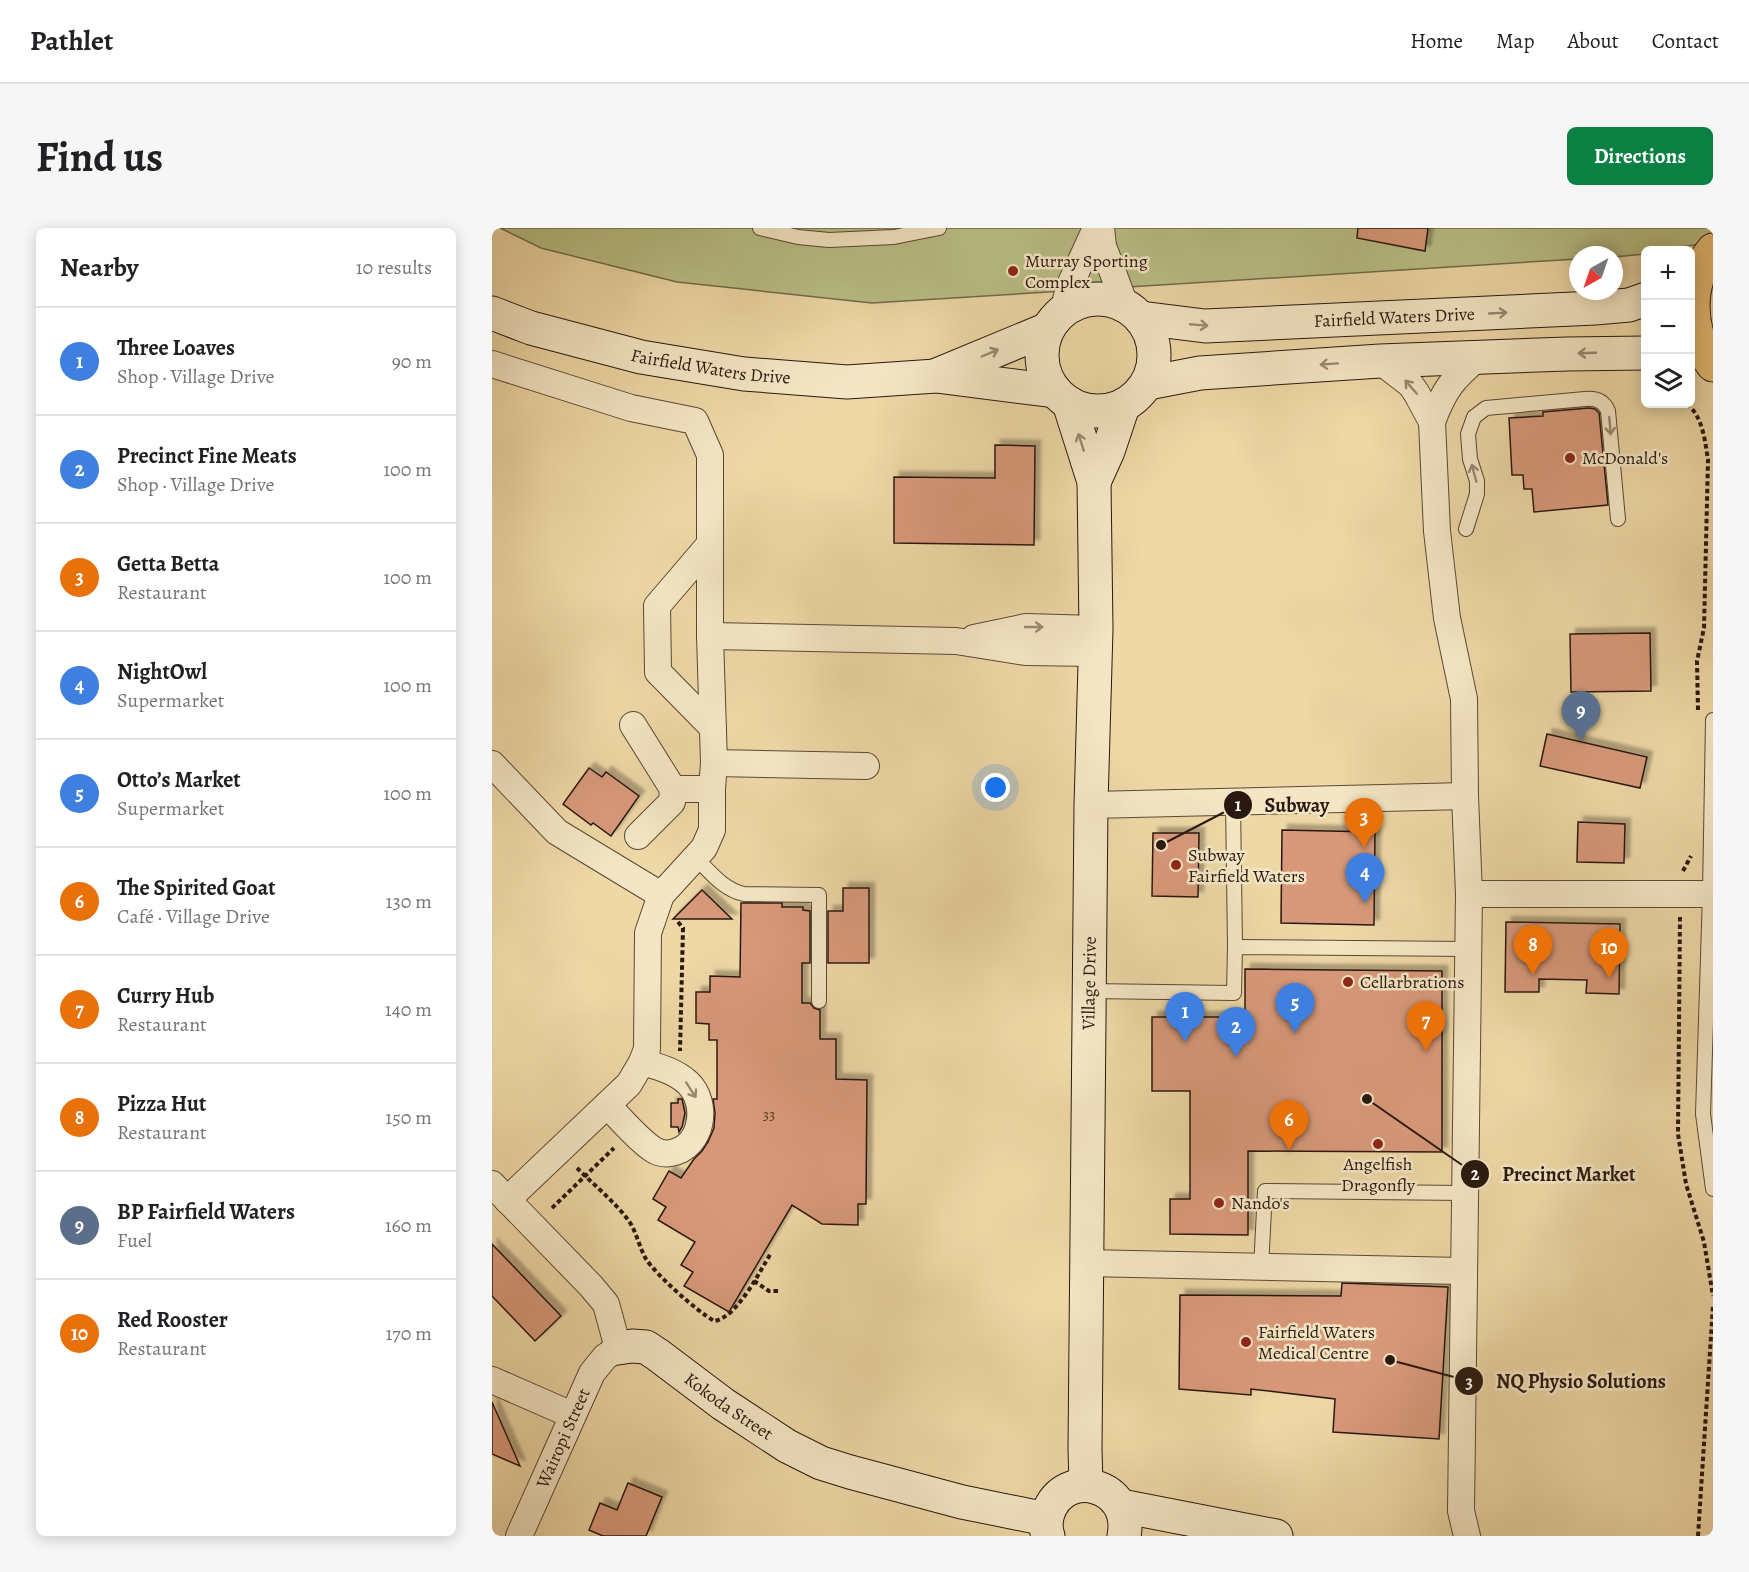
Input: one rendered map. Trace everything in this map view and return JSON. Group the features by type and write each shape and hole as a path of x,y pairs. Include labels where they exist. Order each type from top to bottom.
{"main road":[{"path":"1702,357 1694,328 1693,300 1705,258"}],"street":[{"path":"1096,228 1056,320 1043,344 1042,361 1046,376 1062,397 1086,410 1105,411 1123,406 1137,396 1148,383 1154,367 1155,350 1150,333 1133,312 1103,246 1101,228"},
{"path":"1056,320 1077,303 1093,299 1110,300 1133,312"},
{"name":"Fairfield Waters Drive","path":"1133,312 1205,326 1595,308 1629,305 1643,300"},
{"name":"Fairfield Waters Drive","path":"492,313 531,327 641,357 744,374 847,382 936,376 1062,397"},
{"name":"Fairfield Waters Drive","path":"936,376 1056,320"},
{"path":"1148,383 1200,372 1380,361 1578,353 1641,353"},
{"path":"1467,1536 1461,1511 1469,894 1464,699 1446,618 1437,531 1432,422 1451,382 1479,357"},
{"path":"1380,361 1411,385 1432,422"},
{"path":"492,364 631,408 695,421 710,455 710,636 714,763 711,789 712,830 704,848 662,895 648,933 647,1049 642,1062 629,1084 559,1151 500,1192 606,1304 618,1348"},
{"name":"Village Drive","path":"1062,397 1095,482 1096,641 1091,805 1084,1449 1086,1485"},
{"name":"Village Drive","path":"1095,482 1108,452 1123,406"},
{"path":"710,544 657,606 658,672 712,728"},
{"path":"710,636 956,641 1026,627 1096,641"},
{"path":"633,725 672,789 672,802 638,836"},
{"path":"714,763 866,766"},
{"path":"492,764 557,832 662,895"},
{"path":"672,789 711,789"},
{"path":"1091,805 1465,796"},
{"path":"1469,894 1710,894"},
{"path":"607,1105 654,1150 666,1154 688,1147 696,1137 699,1121 699,1107 695,1092 688,1083 668,1070 642,1062"},
{"path":"1086,1263 1463,1271"},
{"name":"Kokoda Street","path":"618,1348 646,1347 723,1404 787,1446 821,1463 1047,1527"},
{"name":"Wairopi Street","path":"519,1536 592,1373 605,1357 618,1348"},
{"path":"492,1380 572,1415"},
{"path":"1047,1527 1051,1505 1060,1495 1072,1488 1086,1485 1106,1491 1115,1498 1123,1521 1276,1536"},
{"path":"1444,1536 1461,1511"}],"lane":[{"path":"760,228 798,237 849,240 894,237 939,228"},
{"path":"1466,529 1477,494 1477,481 1470,459 1468,434 1474,417 1486,408 1591,398 1604,404 1609,416 1617,519"},
{"path":"1713,720 1703,1114 1713,1189"},
{"path":"1089,991 1234,993 1233,801"},
{"path":"696,858 727,888 737,892 819,895 819,1001"},
{"path":"1235,947 1468,949"},
{"path":"1261,1268 1265,1191 1464,1193"}],"path":[{"path":"559,1151 628,1220 636,1232 645,1256 657,1273 714,1321 725,1318 732,1311 771,1253"},
{"path":"754,1281 769,1291 781,1291"},
{"path":"1698,1536 1713,1305"}],"green space":[{"name":"Murray Sporting Complex","path":"500,228 1713,228 1713,242 1688,246 1641,246 1641,254 1623,256 1623,246 1569,246 1569,260 872,303 677,282 541,248"}],"building":[{"path":"1358,228 1428,228 1425,251 1357,238"},
{"name":"McDonald's","path":"1589,408 1599,413 1608,505 1534,512 1532,489 1524,489 1523,475 1512,475 1509,418 1543,416 1543,412"},
{"path":"995,445 1035,446 1034,545 894,543 894,477 995,478"},
{"path":"1650,633 1651,691 1571,692 1570,634"},
{"path":"1547,734 1647,757 1640,788 1540,766"},
{"path":"589,768 602,777 606,772 639,796 611,836 593,823 591,825 563,804"},
{"path":"1578,822 1625,824 1624,863 1577,862"},
{"path":"1282,830 1375,832 1374,925 1281,923"},
{"name":"Subway Fairfield Waters","path":"1153,833 1199,833 1198,897 1152,896"},
{"path":"843,888 869,888 869,963 828,963 828,911 843,911"},
{"path":"702,890 732,919 673,919"},
{"path":"741,903 782,903 782,907 803,907 803,910 810,911 810,963 802,963 802,1003 810,1003 814,1008 820,1010 820,1039 836,1039 836,1079 867,1080 866,1204 858,1204 858,1225 822,1224 792,1205 729,1312 684,1286 693,1272 681,1265 695,1242 658,1220 666,1207 653,1199 669,1171 681,1178 708,1142 714,1128 713,1099 717,1099 717,1040 709,1040 709,1024 696,1023 696,992 710,992 710,976 740,977"},
{"path":"1506,922 1620,924 1619,994 1586,993 1587,980 1539,979 1539,992 1505,992"},
{"path":"1245,969 1442,971 1442,1152 1248,1151 1248,1235 1170,1234 1170,1199 1190,1199 1190,1091 1152,1091 1152,1017 1245,1017"},
{"path":"678,1099 682,1099 685,1113 679,1132 678,1127 671,1127 671,1103 678,1103"},
{"path":"492,1244 561,1316 535,1341 492,1296"},
{"path":"1342,1283 1448,1287 1439,1439 1333,1432 1335,1399 1251,1389 1251,1395 1179,1389 1180,1295 1341,1296"},
{"path":"492,1402 520,1466 492,1454"},
{"path":"628,1483 662,1497 646,1536 603,1536 589,1530 600,1503 617,1510"}],"place":[{"name":"Murray Sporting Complex","path":"1013,271"},
{"name":"McDonald's","path":"1570,458"},
{"name":"BP Fairfield Waters","path":"1581,741"},
{"name":"Subway","path":"1161,845"},
{"name":"Getta Betta","path":"1364,848"},
{"name":"Subway Fairfield Waters","path":"1176,865"},
{"name":"NightOwl","path":"1365,903"},
{"name":"Pizza Hut","path":"1533,975"},
{"name":"Red Rooster","path":"1609,978"},
{"name":"Cellarbrations","path":"1348,982"},
{"name":"Otto’s Market","path":"1295,1033"},
{"name":"Three Loaves","path":"1185,1042"},
{"name":"Curry Hub","path":"1426,1051"},
{"name":"Precinct Fine Meats","path":"1236,1057"},
{"name":"Precinct Market","path":"1367,1099"},
{"name":"Angelfish Dragonfly","path":"1378,1144"},
{"name":"The Spirited Goat","path":"1289,1150"},
{"name":"Nando's","path":"1219,1203"},
{"name":"Fairfield Waters Medical Centre","path":"1246,1342"},
{"name":"NQ Physio Solutions","path":"1390,1360"}]}
